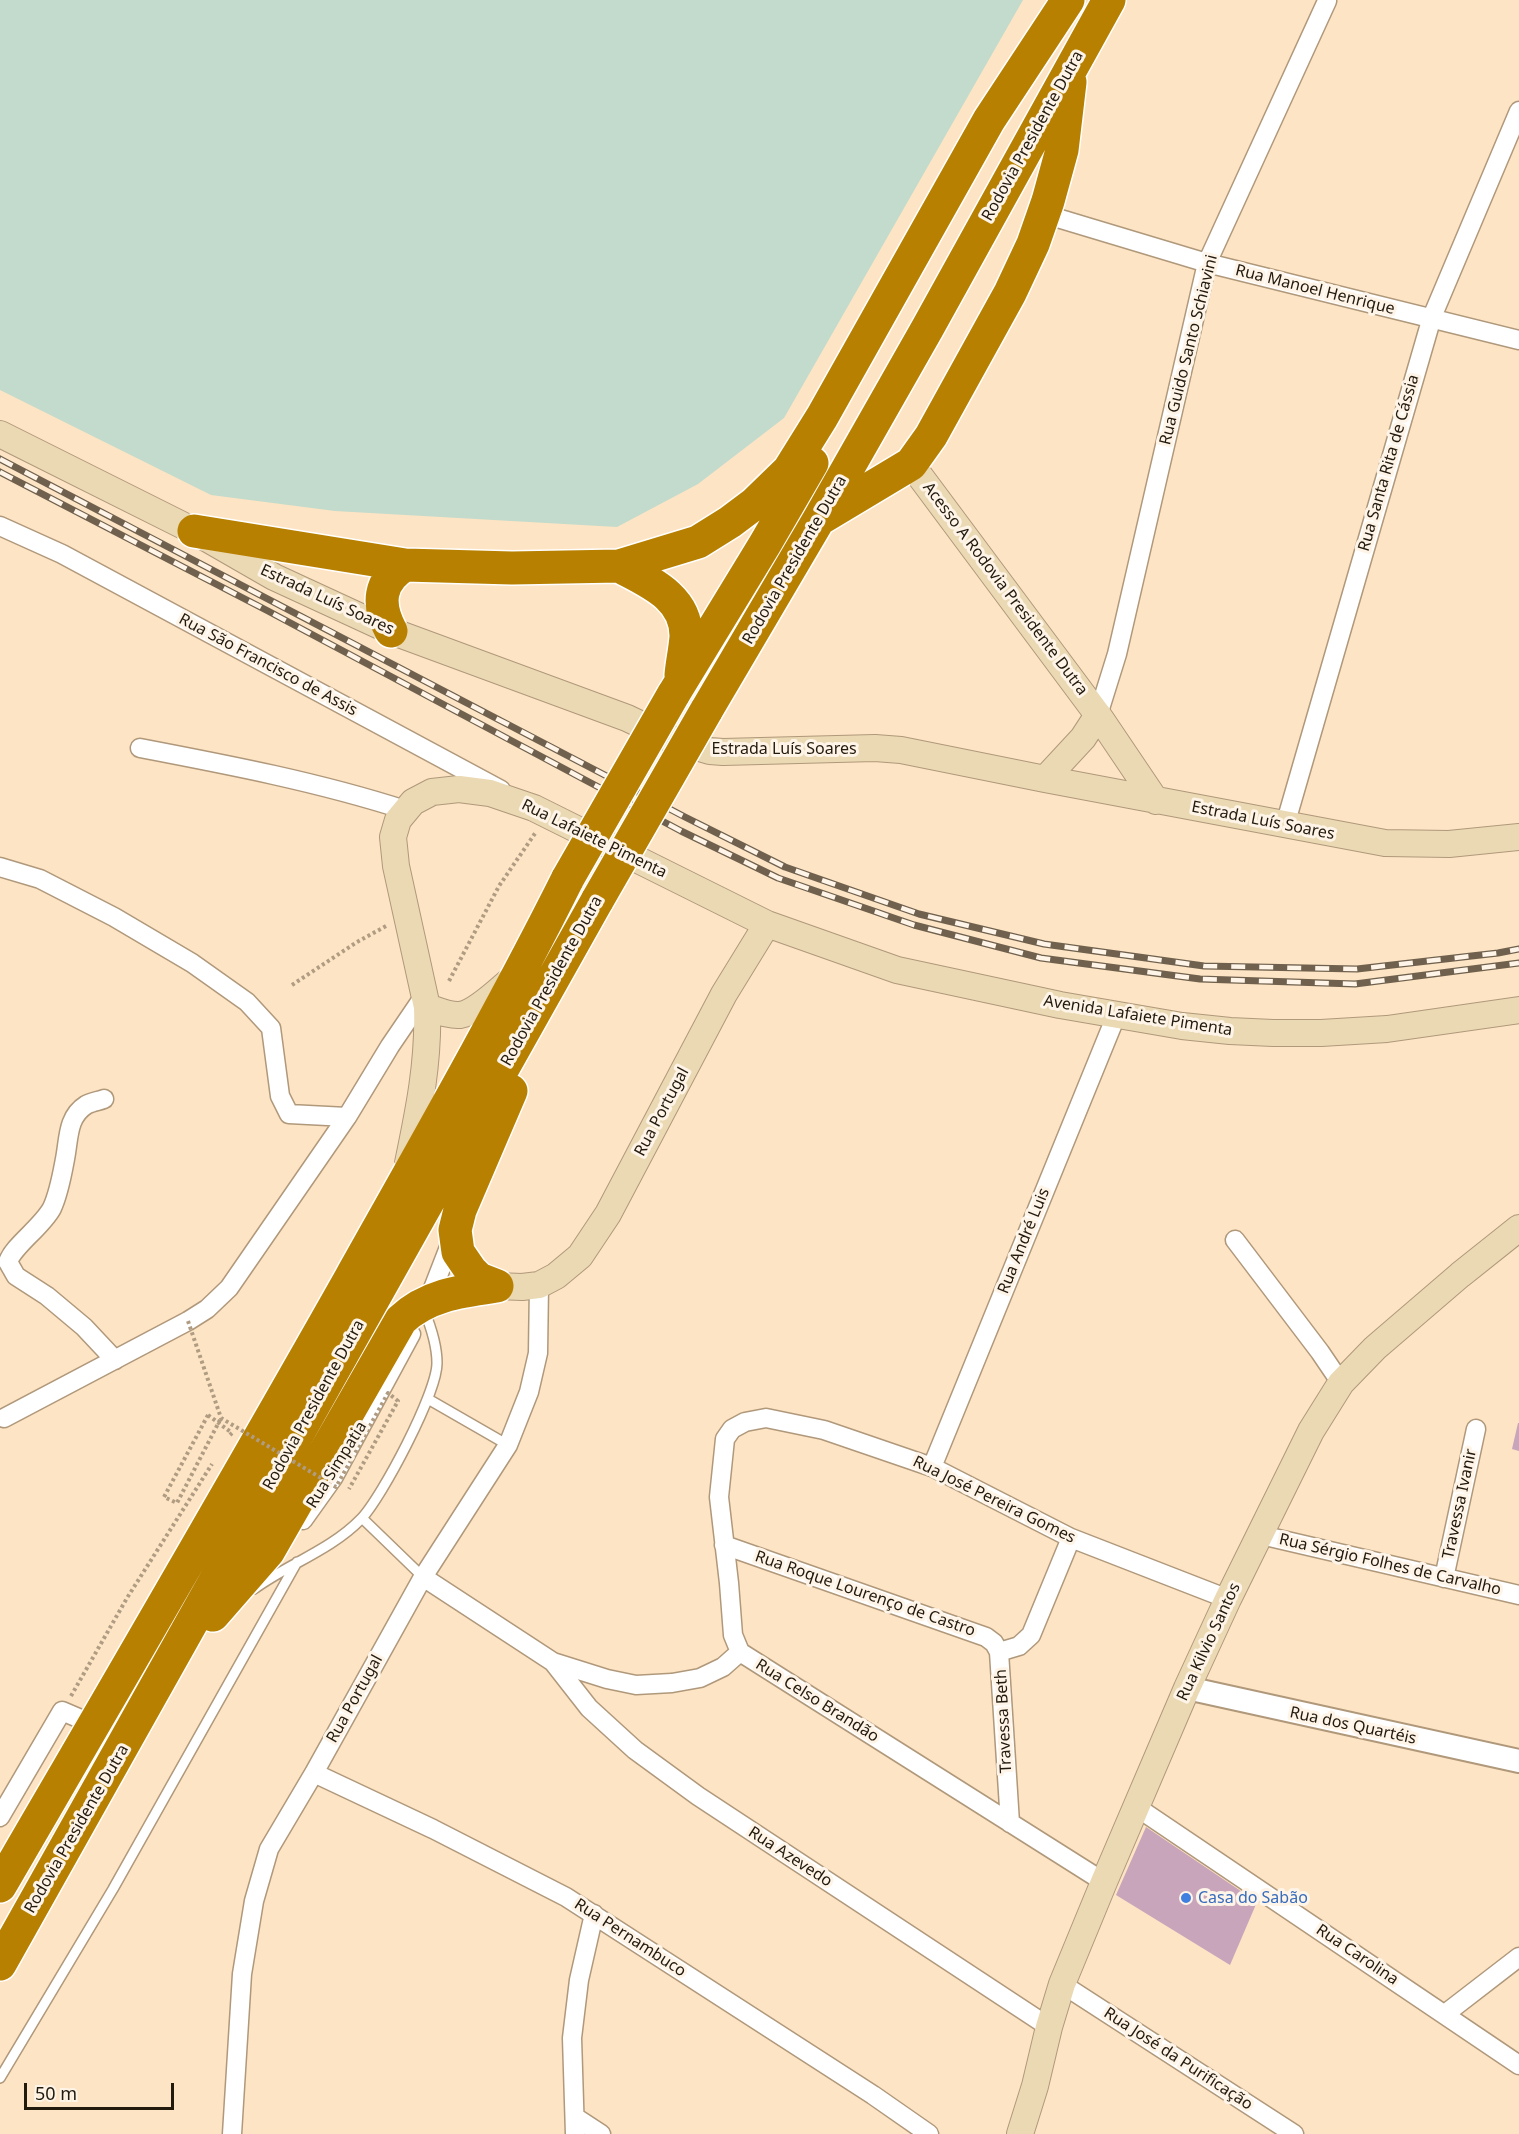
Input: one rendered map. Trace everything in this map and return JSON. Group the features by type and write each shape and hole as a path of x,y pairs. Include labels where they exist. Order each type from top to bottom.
{"highway":[{"path":"194,531 405,565 512,568 619,566 698,542 754,504 789,470 822,417 989,120 1068,0"},
{"name":"Rodovia Presidente Dutra","path":"0,1886 238,1448 401,1188 521,972 568,878 676,689 777,524 1021,93 1068,0"},
{"name":"Rodovia Presidente Dutra","path":"0,1964 169,1667 530,1018 819,519 1109,0"},
{"path":"819,519 911,464 931,436 1010,293 1033,244 1062,150 1072,66"},
{"path":"391,631 382,609 382,596 386,582 395,571 405,565"},
{"path":"619,566 657,586 672,598 682,613 686,636 676,689"},
{"path":"496,1286 479,1279 471,1271 458,1252 455,1230 460,1210 524,1065 530,1018"},
{"path":"169,1667 268,1552 401,1320 411,1311 426,1306 445,1294 496,1286"},
{"path":"0,1864 72,1716 131,1630 210,1502 238,1448"}],"main road":[{"name":"Estrada Luís Soares","path":"0,434 194,531 274,577 391,631 627,718 673,740 710,751 875,748 901,750 1045,780 1385,843 1449,843 1519,837"},
{"name":"Acesso A Rodovia Presidente Dutra","path":"911,464 1098,715 1156,801"},
{"path":"1045,780 1083,738 1098,715"},
{"name":"Rua Lafaiete Pimenta","path":"405,810 413,802 432,792 459,789 490,793 541,812 767,924"},
{"path":"401,1188 425,1076 428,1038 425,1001 396,866 393,837 398,820 405,810"},
{"name":"Avenida Lafaiete Pimenta","path":"767,924 897,970 1116,1016 1230,1031 1320,1033 1398,1027 1519,1010"},
{"name":"Rua Portugal","path":"496,1286 539,1285 556,1276 580,1256 608,1214 724,994 767,924"},
{"path":"425,1001 442,1012 463,1015 483,1003 521,972"},
{"name":"Rua Kilvio Santos","path":"1020,2134 1062,1984 1104,1881 1186,1688 1295,1462 1341,1383 1375,1348 1519,1228"}],"street":[{"name":"Rua Guido Santo Schiavini","path":"1098,715 1117,654 1207,263 1327,1"},
{"name":"Rua Santa Rita de Cássia","path":"1285,825 1432,318 1519,111"},
{"name":"Rua Manoel Henrique","path":"1044,214 1207,263 1519,340"},
{"name":"Rua São Francisco de Assis","path":"0,526 62,554 541,812"},
{"path":"140,748 246,768 350,793 405,810"},
{"path":"0,867 40,879 114,917 192,963 247,1002 271,1028 280,1096 288,1114 347,1117"},
{"path":"4,1418 188,1321 207,1309 229,1288 347,1117 390,1046 425,1001"},
{"name":"Rua André Luis","path":"932,1467 1116,1016"},
{"path":"104,1099 86,1105 72,1120 60,1183 51,1208 40,1225 8,1262 16,1276 47,1296 77,1321 115,1360"},
{"name":"Rua Simpatia","path":"169,1667 250,1593 333,1478 426,1306 455,1230"},
{"path":"1235,1240 1341,1383"},
{"name":"Rua Portugal","path":"232,2134 242,1974 254,1901 268,1849 314,1773 423,1577 508,1445 529,1392 538,1353 539,1285"},
{"name":"Rua José Pereira Gomes","path":"740,1652 733,1635 719,1497 725,1439 732,1429 746,1422 766,1418 824,1430 932,1467 1071,1538 1228,1599"},
{"name":"Travessa Ivanir","path":"1444,1578 1476,1430"},
{"name":"Rua Sérgio Folhes de Carvalho","path":"1261,1535 1519,1595"},
{"name":"Travessa Beth","path":"1010,1823 999,1652 1018,1646 1031,1635 1071,1538"},
{"name":"Rua Roque Lourenço de Castro","path":"724,1545 986,1637 994,1643 999,1652"},
{"name":"Rua Celso Brandão","path":"423,1577 553,1662 607,1679 636,1685 672,1683 700,1678 723,1667 740,1652 1104,1881"},
{"name":"Rua Azevedo","path":"553,1662 590,1708 635,1750 688,1790 1049,2027"},
{"name":"Rua dos Quartéis","path":"1186,1688 1519,1761"},
{"path":"0,1817 72,1716"},
{"name":"Rua Pernambuco","path":"314,1773 433,1829 594,1914 873,2094 929,2134"},
{"name":"Rua Carolina","path":"1135,1806 1519,2065"},
{"path":"594,1914 579,1980 572,2037 575,2126 601,2134"},
{"path":"1445,2014 1519,1957"},
{"name":"Rua José da Purificação","path":"1062,1984 1294,2134"}],"lane":[{"path":"250,1593 272,1576 329,1545 362,1518 381,1490 413,1431 433,1387 437,1364 426,1306"},
{"path":"428,1399 508,1445"},
{"path":"362,1518 423,1577"},
{"path":"0,2078 113,1889 297,1563"}],"path":[{"path":"449,981 541,812"},
{"path":"292,985 357,942 407,914"},
{"path":"188,1321 221,1418 336,1487 388,1394 399,1401 349,1489"},
{"path":"221,1418 177,1503 164,1497 208,1415 231,1433 238,1448"},
{"path":"72,1716 127,1598 213,1462"}],"green space":[{"path":"0,0 1023,0 784,418 698,484 617,527 335,511 211,495 0,390"}],"building":[{"path":"1519,1423 1519,1451 1512,1449"},
{"name":"Casa do Sabão","path":"1146,1827 1257,1902 1230,1965 1116,1895"}],"railway":[{"path":"0,459 785,867 919,914 1044,944 1204,966 1357,969 1519,949"},
{"path":"0,472 268,611 681,831 778,878 914,925 1041,958 1200,979 1355,984 1519,963"}],"place":[{"name":"Casa do Sabão","path":"1186,1898"}]}
